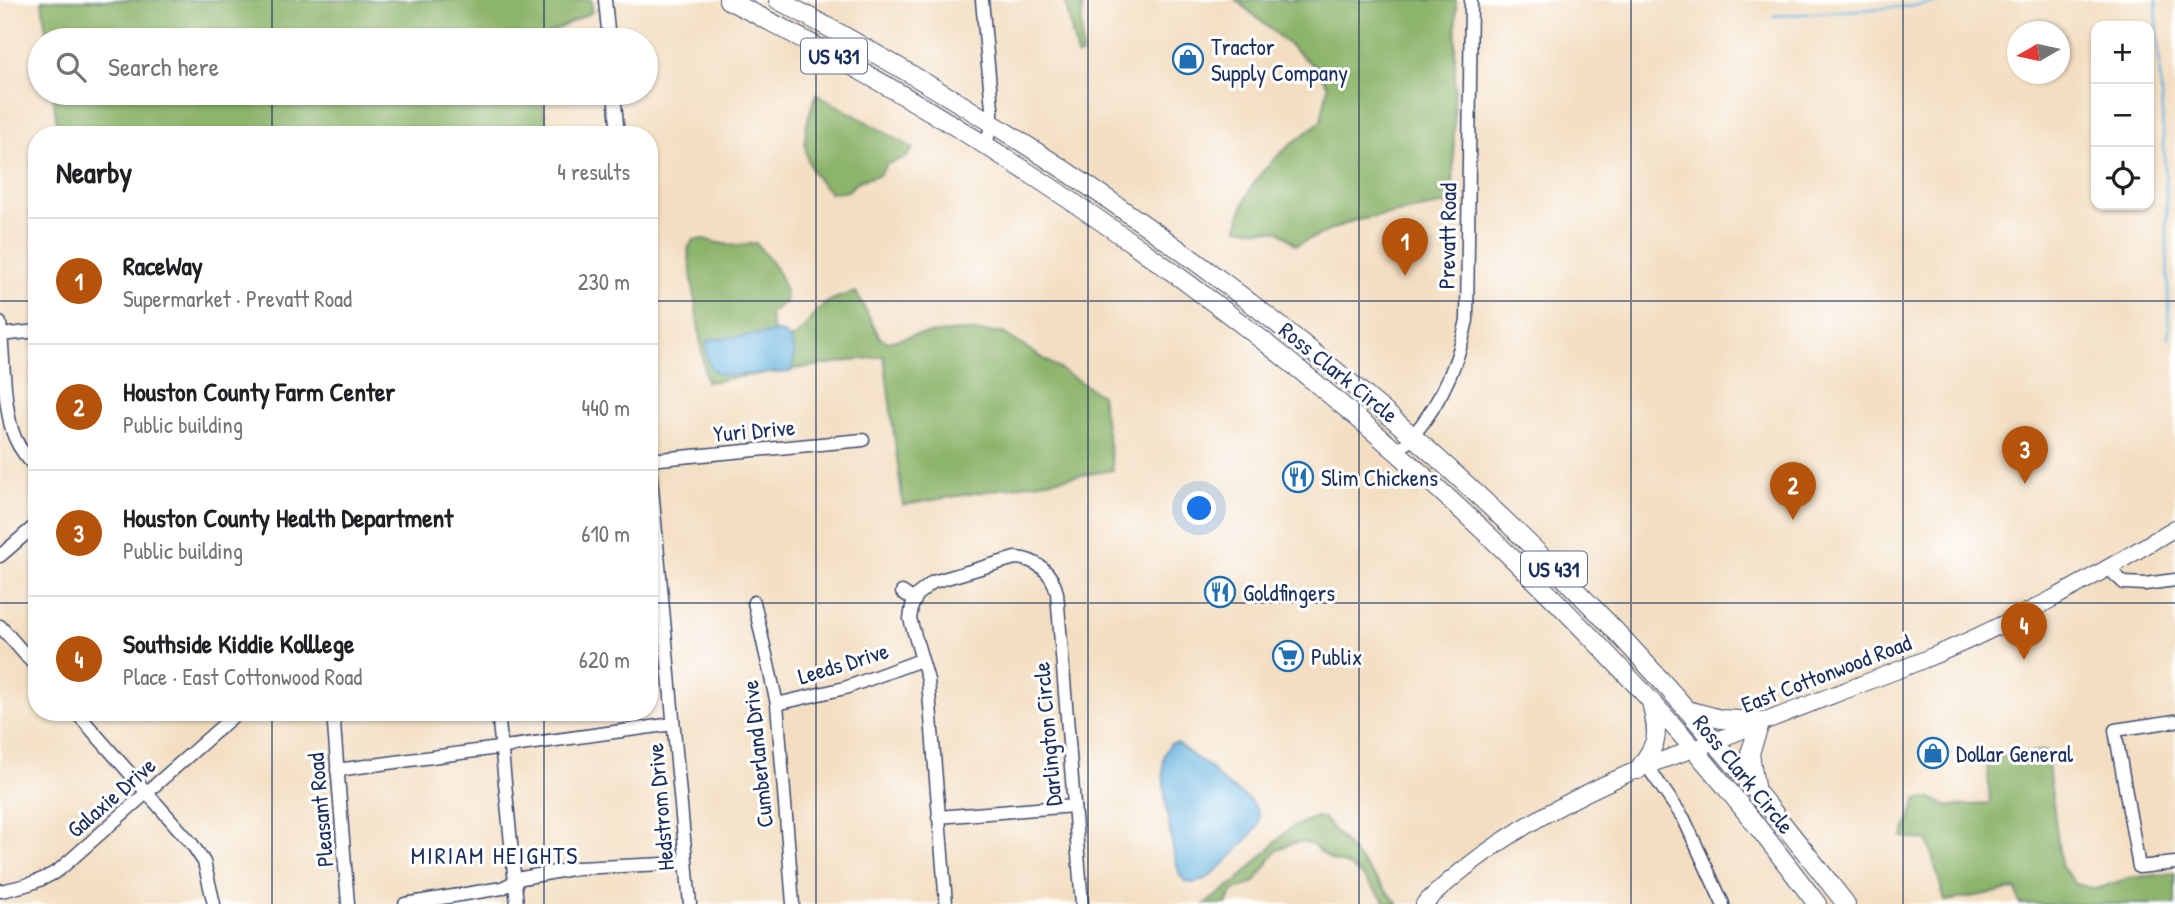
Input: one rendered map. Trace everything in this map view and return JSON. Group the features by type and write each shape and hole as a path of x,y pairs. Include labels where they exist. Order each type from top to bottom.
{"highway":[{"name":"Ross Clark Circle","path":"728,0 875,78 1075,203 1178,275 1275,350 1398,452 1564,610 1651,702 1693,749 1817,904"},
{"name":"Ross Clark Circle","path":"778,0 888,60 992,122 1096,190 1189,256 1327,362 1414,436 1512,527 1610,625 1756,789 1846,904"},
{"path":"1178,275 1189,256"},
{"path":"1486,534 1501,536 1512,527"},
{"path":"1642,768 1657,737 1651,702"},
{"path":"1687,709 1721,719 1762,721 1750,753 1756,789"}],"main road":[{"name":"East Cottonwood Road","path":"1424,904 1471,863 1553,811 1642,768 1961,644 2029,612 2175,528"}],"street":[{"path":"605,0 608,28"},
{"path":"982,0 992,122 986,145"},
{"name":"Prevatt Road","path":"1398,452 1414,436 1448,381 1461,349 1467,320 1471,0"},
{"path":"615,105 617,126"},
{"path":"28,331 1,331 13,435 28,458"},
{"name":"Yuri Drive","path":"658,457 863,440"},
{"path":"0,556 28,532"},
{"name":"Darlington Circle","path":"914,600 922,589 933,582 1008,559 1043,561 1057,593 1082,904"},
{"path":"2108,568 2124,583 2145,584 2175,580"},
{"path":"902,592 914,600 910,619 928,680 946,904"},
{"name":"Cumberland Drive","path":"754,602 777,704 793,904"},
{"name":"Hedstrom Drive","path":"658,615 673,724 690,904"},
{"path":"0,626 28,658"},
{"name":"Leeds Drive","path":"777,704 845,688 921,660"},
{"path":"84,721 192,844 204,862 214,904"},
{"name":"Galaxie Drive","path":"0,891 45,879 59,870 228,721"},
{"name":"Pleasant Road","path":"334,721 348,904"},
{"path":"499,721 517,904"},
{"path":"2175,721 2115,730 2139,867 2175,863"},
{"path":"337,770 673,724"},
{"path":"1642,768 1684,820 1723,904"},
{"path":"938,817 1074,806"},
{"path":"405,904 502,888 522,878 577,868 686,863"}],"green space":[{"path":"42,0 592,0 592,12 560,28 46,28"},
{"path":"1065,0 1084,0 1082,55 1077,56"},
{"path":"1236,0 1456,0 1453,203 1352,221 1296,245 1280,231 1238,228 1248,194 1257,179 1280,154 1321,121 1328,86 1315,67"},
{"path":"817,94 913,148 907,157 887,164 879,175 858,181 848,191 831,193 812,171 805,146 808,121"},
{"path":"54,105 543,105 546,126 57,126"},
{"path":"704,239 730,245 756,243 777,271 784,286 785,302 770,313 772,330 791,339 802,331 824,305 856,292 880,338 888,342 914,335 960,331 1003,333 1101,395 1113,470 903,505 884,356 706,382 688,249 693,240"},
{"path":"2046,750 2061,865 2076,884 2096,889 2129,878 2175,873 2175,904 2020,904 2016,889 1945,901 1928,841 1903,837 1917,799 1929,798 1949,806 1990,804 1987,760"},
{"path":"1316,817 1324,819 1398,904 1388,904 1348,865 1331,860 1304,842 1291,843 1276,851 1255,882 1233,891 1226,904 1205,904 1238,880 1290,828"}],"water":[{"path":"780,332 792,344 794,360 791,372 726,375 715,371 709,364 709,340"},
{"path":"1171,743 1178,743 1209,767 1226,784 1248,799 1258,812 1257,828 1227,861 1209,876 1193,883 1185,881 1179,871 1168,820 1164,755"}],"waterway":[{"path":"1773,16 1913,6 1954,0"},
{"path":"2156,0 2166,185 2169,338"}],"place":[{"name":"Tractor Supply Company","path":"1188,59"},
{"name":"RaceWay","path":"1405,276"},
{"name":"Slim Chickens","path":"1298,477"},
{"name":"Houston County Health Department","path":"2025,484"},
{"name":"Houston County Farm Center","path":"1793,520"},
{"name":"Goldfingers","path":"1220,592"},
{"name":"Publix","path":"1288,656"},
{"name":"Southside Kiddie Kolllege","path":"2024,660"},
{"name":"Dollar General","path":"1933,753"}],"district":[{"name":"MIRIAM HEIGHTS","path":"495,855"}]}
